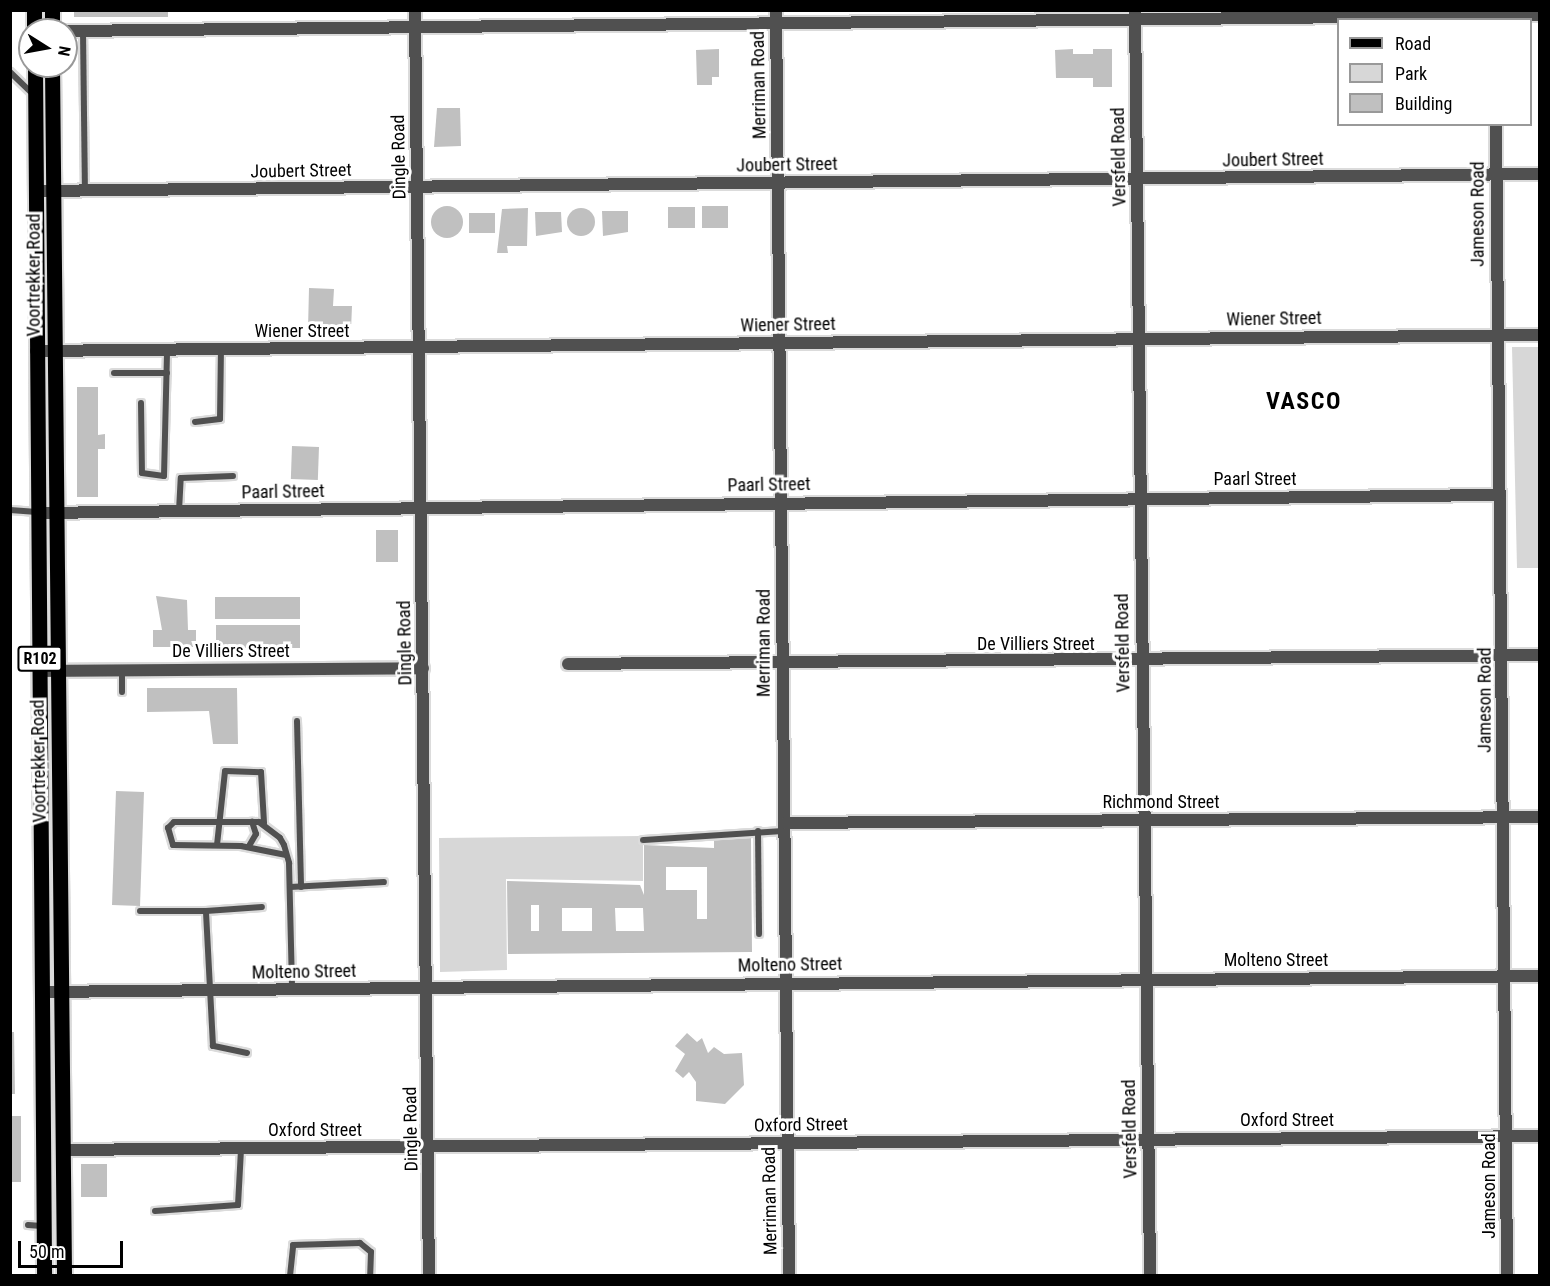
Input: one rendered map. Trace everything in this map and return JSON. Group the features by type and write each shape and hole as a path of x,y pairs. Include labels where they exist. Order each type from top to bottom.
{"main road":[{"name":"Voortrekker Road","path":"34,78 42,928 35,1226 44,1275"},
{"name":"Voortrekker Road","path":"52,78 64,1275"},
{"path":"42,928 60,928"}],"street":[{"name":"Dingle Road","path":"415,10 429,1275"},
{"name":"Merriman Road","path":"776,10 789,1275"},
{"path":"78,31 776,24 1135,15 1539,15"},
{"name":"Versfeld Road","path":"1135,15 1139,339 1138,498 1149,1275"},
{"name":"Jameson Road","path":"1496,126 1506,977 1507,1275"},
{"name":"Joubert Street","path":"36,191 1539,174"},
{"name":"Wiener Street","path":"36,351 1539,335"},
{"name":"Paarl Street","path":"39,513 1500,495"},
{"name":"De Villiers Street","path":"568,664 1142,662 1539,656"},
{"name":"De Villiers Street","path":"40,670 423,668"},
{"name":"Richmond Street","path":"784,827 1539,817"},
{"name":"Molteno Street","path":"42,992 1539,976"},
{"name":"Oxford Street","path":"62,1150 1539,1137"}],"lane":[{"path":"83,31 85,191"},
{"path":"10,72 35,96"},
{"path":"141,403 142,473 164,476 167,350"},
{"path":"195,422 220,417 221,350"},
{"path":"114,373 167,373"},
{"path":"179,511 181,478 233,476"},
{"path":"10,510 39,513"},
{"path":"122,670 122,692"},
{"path":"297,721 301,887"},
{"path":"217,845 222,775 256,768 263,776 264,823"},
{"path":"286,855 249,846 173,845 168,830 174,822 252,822 264,823 280,838 286,855 290,887 292,991"},
{"path":"249,846 256,834 252,822"},
{"path":"643,840 784,827"},
{"path":"758,831 759,934"},
{"path":"290,887 384,882"},
{"path":"140,911 206,911 262,907"},
{"path":"206,911 208,991 213,1046 247,1053"},
{"path":"155,1211 238,1205 241,1149"},
{"path":"290,1275 292,1245 360,1243 371,1252 370,1275"}],"green space":[{"path":"1512,347 1539,347 1539,568 1517,568"},
{"path":"643,836 643,881 506,879 507,970 440,972 439,838"}],"building":[{"path":"74,10 168,10 168,17 74,17"},
{"path":"719,49 719,77 712,77 712,85 697,85 696,50"},
{"path":"1073,49 1073,54 1093,54 1093,49 1112,49 1112,87 1093,87 1093,78 1056,78 1055,50"},
{"path":"437,108 460,108 461,146 434,147"},
{"path":"447,206 458,211 463,222 458,233 447,238 436,233 431,222 436,211"},
{"path":"702,206 728,206 728,228 702,228"},
{"path":"668,207 695,207 695,228 668,228"},
{"path":"528,208 527,246 507,246 508,253 497,253 502,209"},
{"path":"581,208 591,212 595,222 591,232 581,236 571,232 567,222 571,212"},
{"path":"602,211 628,211 628,232 603,236"},
{"path":"535,212 561,212 562,232 536,236"},
{"path":"469,213 495,213 495,233 469,233"},
{"path":"309,288 334,289 333,306 352,306 351,330 308,329"},
{"path":"77,387 98,387 98,435 105,434 105,449 98,449 98,497 77,497"},
{"path":"292,446 319,447 318,480 291,479"},
{"path":"376,530 398,530 398,562 376,562"},
{"path":"156,596 187,600 188,630 196,630 196,647 153,647 153,630 162,630"},
{"path":"215,597 300,597 300,619 215,619"},
{"path":"216,625 300,625 300,648 216,648"},
{"path":"147,688 237,688 238,744 213,744 209,711 147,712"},
{"path":"116,791 144,792 140,906 112,905"},
{"path":"714,838 751,838 752,952 508,954 507,881 640,885 644,895 644,845 714,848","holes":["666,867 707,867 707,919 697,919 697,890 666,890","531,905 539,905 539,931 531,931","562,908 592,908 592,931 562,931","615,908 643,908 644,931 616,931"]},
{"path":"10,1032 14,1032 15,1094 10,1094"},
{"path":"687,1033 697,1042 702,1038 708,1053 714,1047 724,1054 742,1053 744,1085 725,1104 696,1101 696,1082 689,1072 683,1078 675,1071 685,1054 675,1046"},
{"path":"10,1116 21,1116 21,1182 10,1182"},
{"path":"81,1164 107,1164 107,1197 81,1197"}],"district":[{"name":"VASCO","path":"1304,402"}]}
